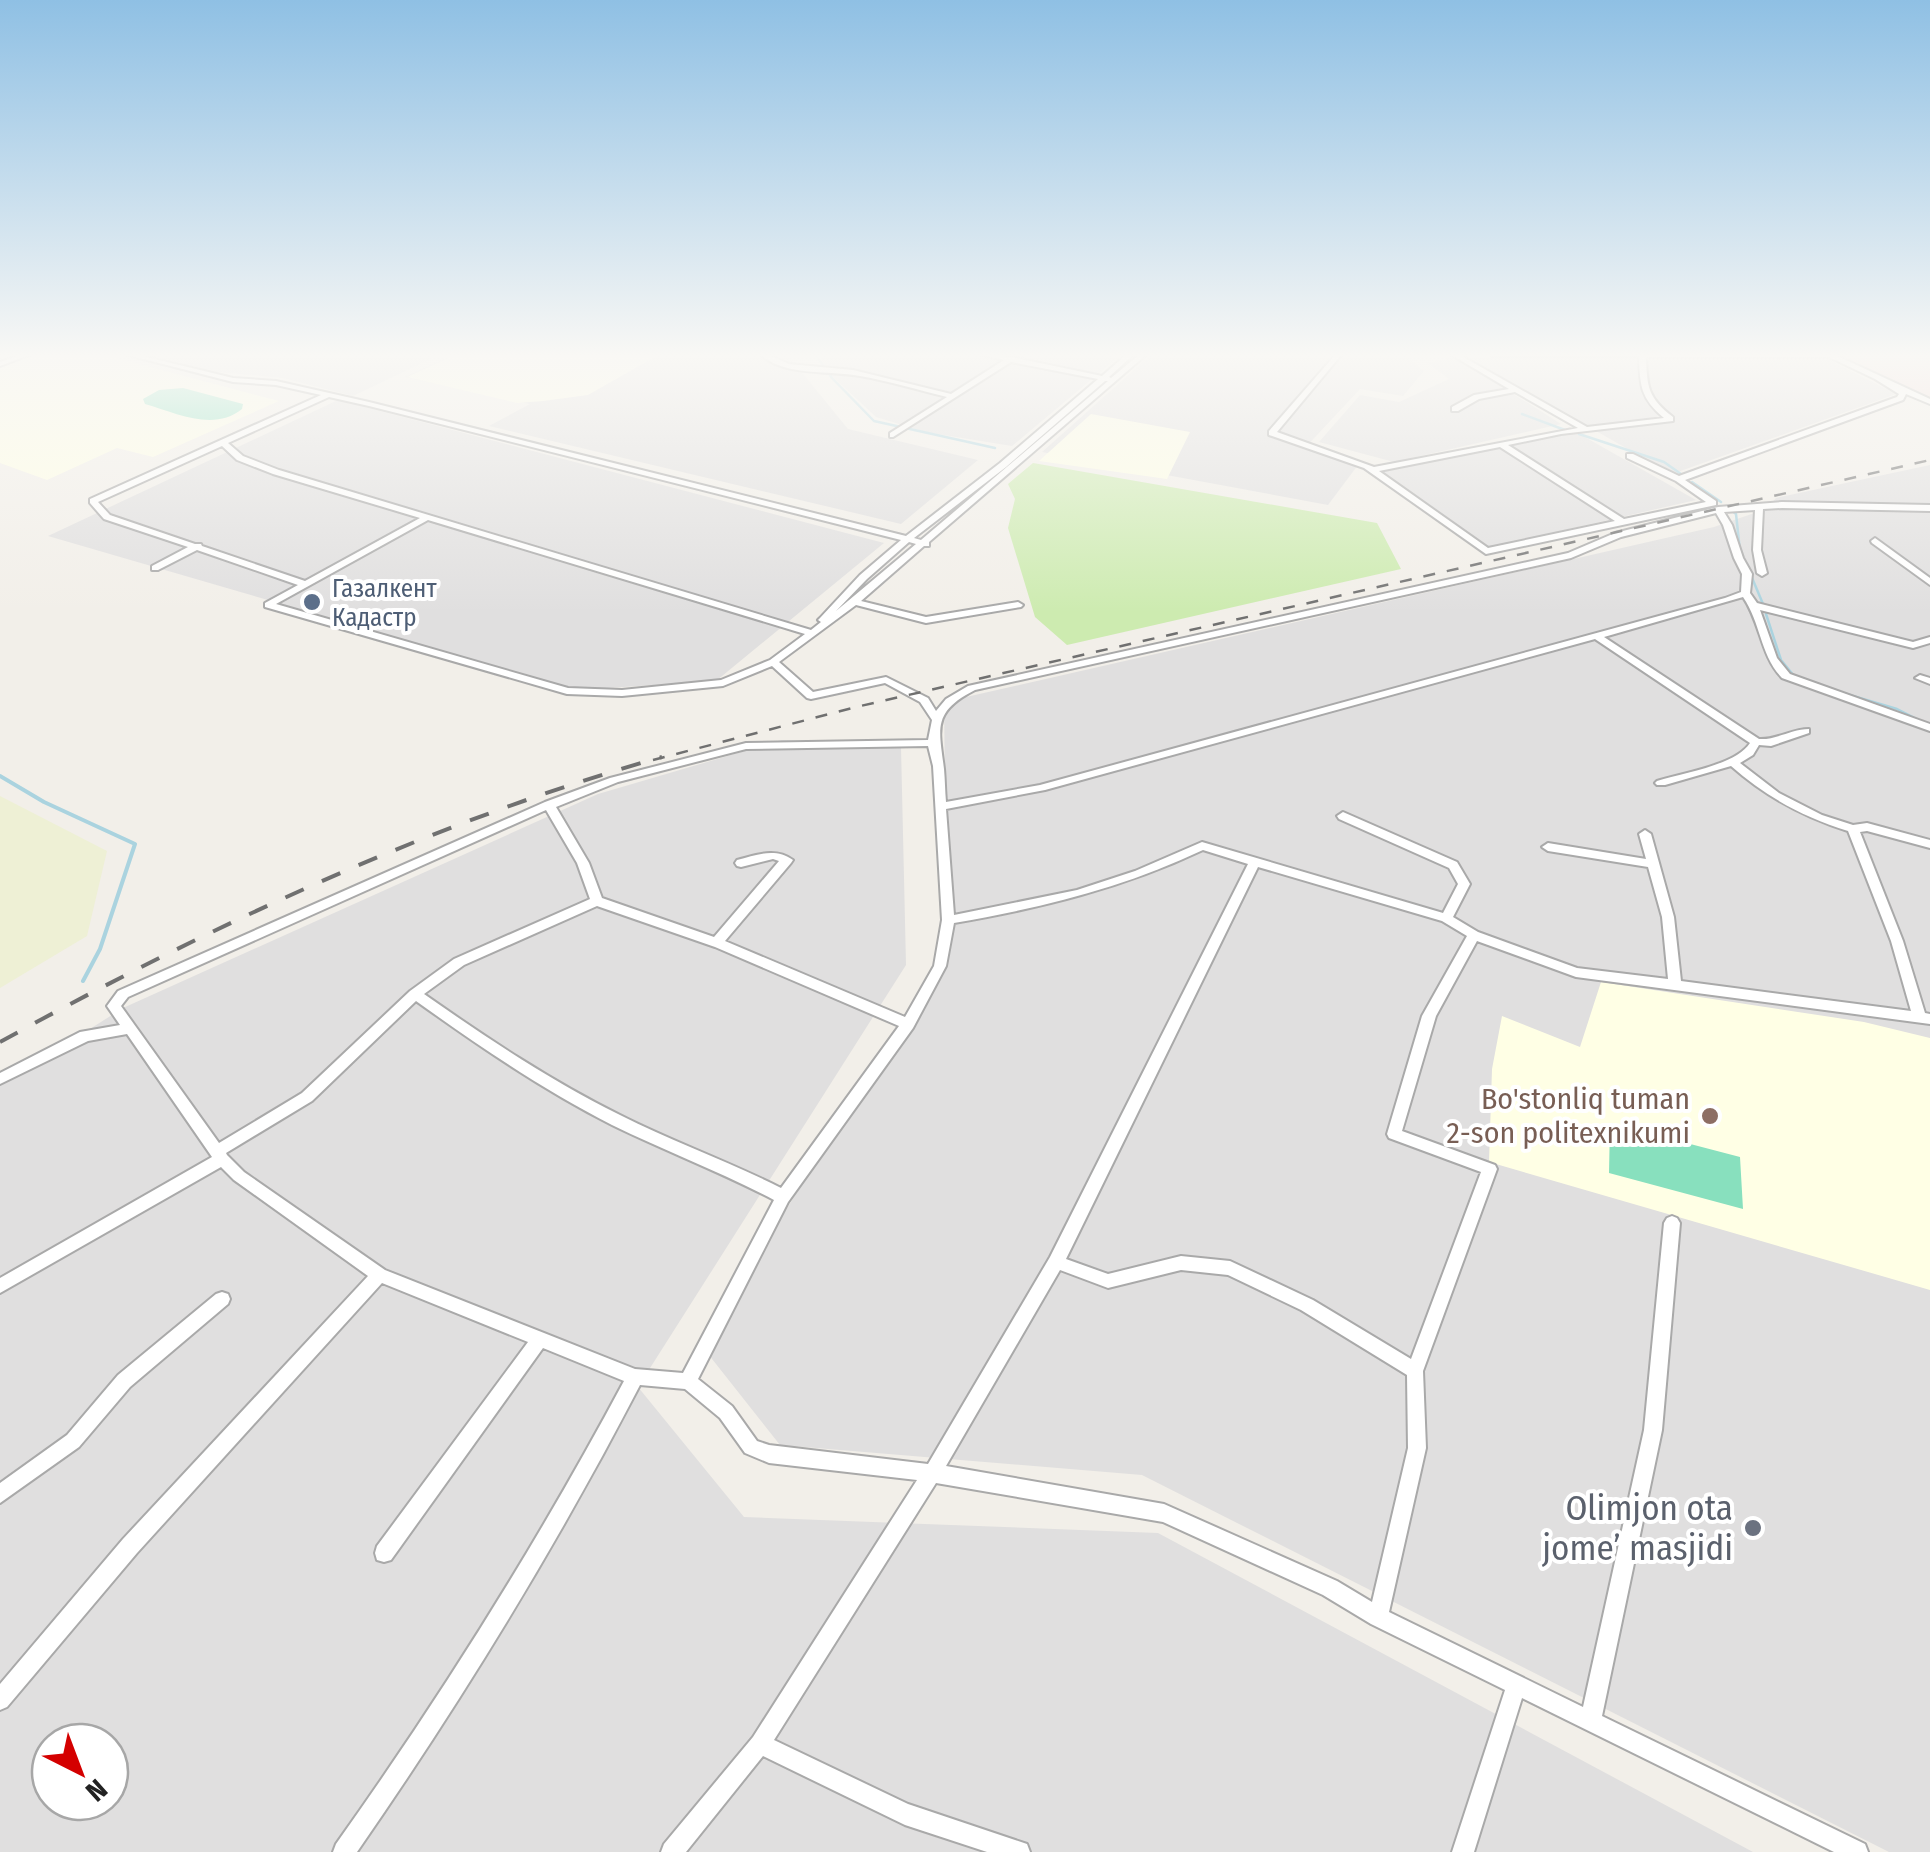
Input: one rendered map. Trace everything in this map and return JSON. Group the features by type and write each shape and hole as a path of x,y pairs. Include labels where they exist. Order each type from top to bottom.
{"street":[{"path":"232,440 93,501 107,517 305,584"},
{"path":"507,440 926,544"},
{"path":"812,634 840,599 908,539 1032,440"},
{"path":"426,518 268,606 567,691 686,689 724,683 773,662 926,544 1045,440"},
{"path":"1292,440 1372,470 1486,550 1714,503 1630,456"},
{"path":"1372,470 1527,440"},
{"path":"1678,480 1785,440"},
{"path":"224,444 240,458 258,466 812,634"},
{"path":"1503,445 1624,523"},
{"path":"688,1381 783,1197 908,1024 940,966 948,920 938,766 931,743 937,720 950,698 972,688 1571,556 1618,535 1718,510 1759,506 1930,508"},
{"path":"1759,506 1757,550 1762,573"},
{"path":"1718,510 1728,520 1735,557 1746,574 1744,593"},
{"path":"1875,540 1930,582"},
{"path":"155,568 198,546"},
{"path":"1744,593 1757,606 1774,664 1786,676 1930,728"},
{"path":"940,806 1040,788 1598,637 1744,593"},
{"path":"854,602 926,620 1018,605"},
{"path":"1757,606 1914,645 1930,640"},
{"path":"1598,637 1756,742 1770,743 1805,732"},
{"path":"773,662 812,696 886,680 924,700 937,720"},
{"path":"1661,784 1734,762 1749,753 1756,742"},
{"path":"931,743 746,746 614,780 549,804 123,994 114,1006 219,1155 288,1214 379,1275 635,1378 688,1381 726,1412 750,1447 768,1454 932,1473 1164,1513 1330,1588 1378,1616 1858,1852"},
{"path":"1734,762 1757,784 1801,814 1930,844"},
{"path":"549,804 584,863 597,901"},
{"path":"1344,816 1453,865 1464,884 1446,918"},
{"path":"948,920 1052,902 1146,874 1202,846 1446,918 1474,934 1576,972 1924,1018 1853,829"},
{"path":"1645,834 1668,917 1674,984"},
{"path":"1548,848 1652,864"},
{"path":"716,943 787,860 774,854 741,863"},
{"path":"672,1852 760,1744 932,1473 1056,1262 1255,861"},
{"path":"0,1286 219,1155 308,1096 414,994 460,962 597,901 716,943 908,1024"},
{"path":"1378,1616 1417,1448 1415,1372 1490,1169 1394,1134 1429,1016 1474,934"},
{"path":"414,994 491,1046 616,1120 746,1176 783,1197"},
{"path":"0,1079 85,1036 127,1029"},
{"path":"1591,1719 1653,1430 1672,1223"},
{"path":"1056,1262 1108,1281 1180,1263 1230,1268 1307,1305 1415,1372"},
{"path":"0,1700 130,1546 379,1275"},
{"path":"0,1494 72,1441 124,1382 222,1300"},
{"path":"384,1553 538,1342"},
{"path":"344,1852 422,1743 582,1480 635,1378"},
{"path":"1464,1852 1516,1685"},
{"path":"760,1744 905,1814 1019,1852"}],"shaded area":[{"path":"0,440 190,440 153,457 117,448 47,480 0,463"},
{"path":"252,440 492,440 884,543 716,681 577,690 48,536"},
{"path":"550,440 896,440 978,460 901,524"},
{"path":"977,440 1019,440 1012,446"},
{"path":"1055,440 1312,440 1304,449 1358,465 1328,505 1042,452"},
{"path":"1062,440 1186,440 1167,479 1039,461"},
{"path":"1320,440 1489,440 1394,462"},
{"path":"1534,440 1591,440 1696,500 1486,548 1379,472"},
{"path":"1613,440 1766,440 1672,474"},
{"path":"1930,465 1930,1852 1889,1852 1142,1475 780,1445 701,1345 947,954 944,702 1714,527 1766,509 1776,498"},
{"path":"782,740 901,747 906,965 638,1387 744,1517 1158,1533 1753,1852 0,1852 0,1086 123,1008 598,794"},
{"path":"0,796 107,851 87,936 0,988"},
{"name":"Bo'stonliq tuman 2-son politexnikumi","path":"1601,982 1864,1022 1930,1038 1930,1290 1489,1162 1492,1069 1502,1016 1580,1047"}],"green space":[{"path":"1033,463 1377,523 1401,569 1067,645 1035,617 1008,528 1015,499 1008,484"},
{"path":"1610,1123 1740,1157 1743,1209 1609,1173"}],"waterway":[{"path":"961,440 995,448"},
{"path":"1599,440 1664,462 1681,474"},
{"path":"1692,482 1721,502"},
{"path":"1730,509 1736,514 1740,551"},
{"path":"1750,573 1763,604"},
{"path":"1766,614 1781,660 1794,676"},
{"path":"1836,691 1897,709 1930,726"},
{"path":"0,776 44,802 135,844 100,949 83,981"}],"railway":[{"path":"653,760 856,707 1930,460"},
{"path":"0,1042 160,958 323,881 490,813 662,757"}],"place":[{"name":"Газалкент Кадастр","path":"312,602"},
{"name":"Bo'stonliq tuman 2-son politexnikumi","path":"1710,1116"},
{"name":"Olimjon ota jome’ masjidi","path":"1753,1528"}]}
